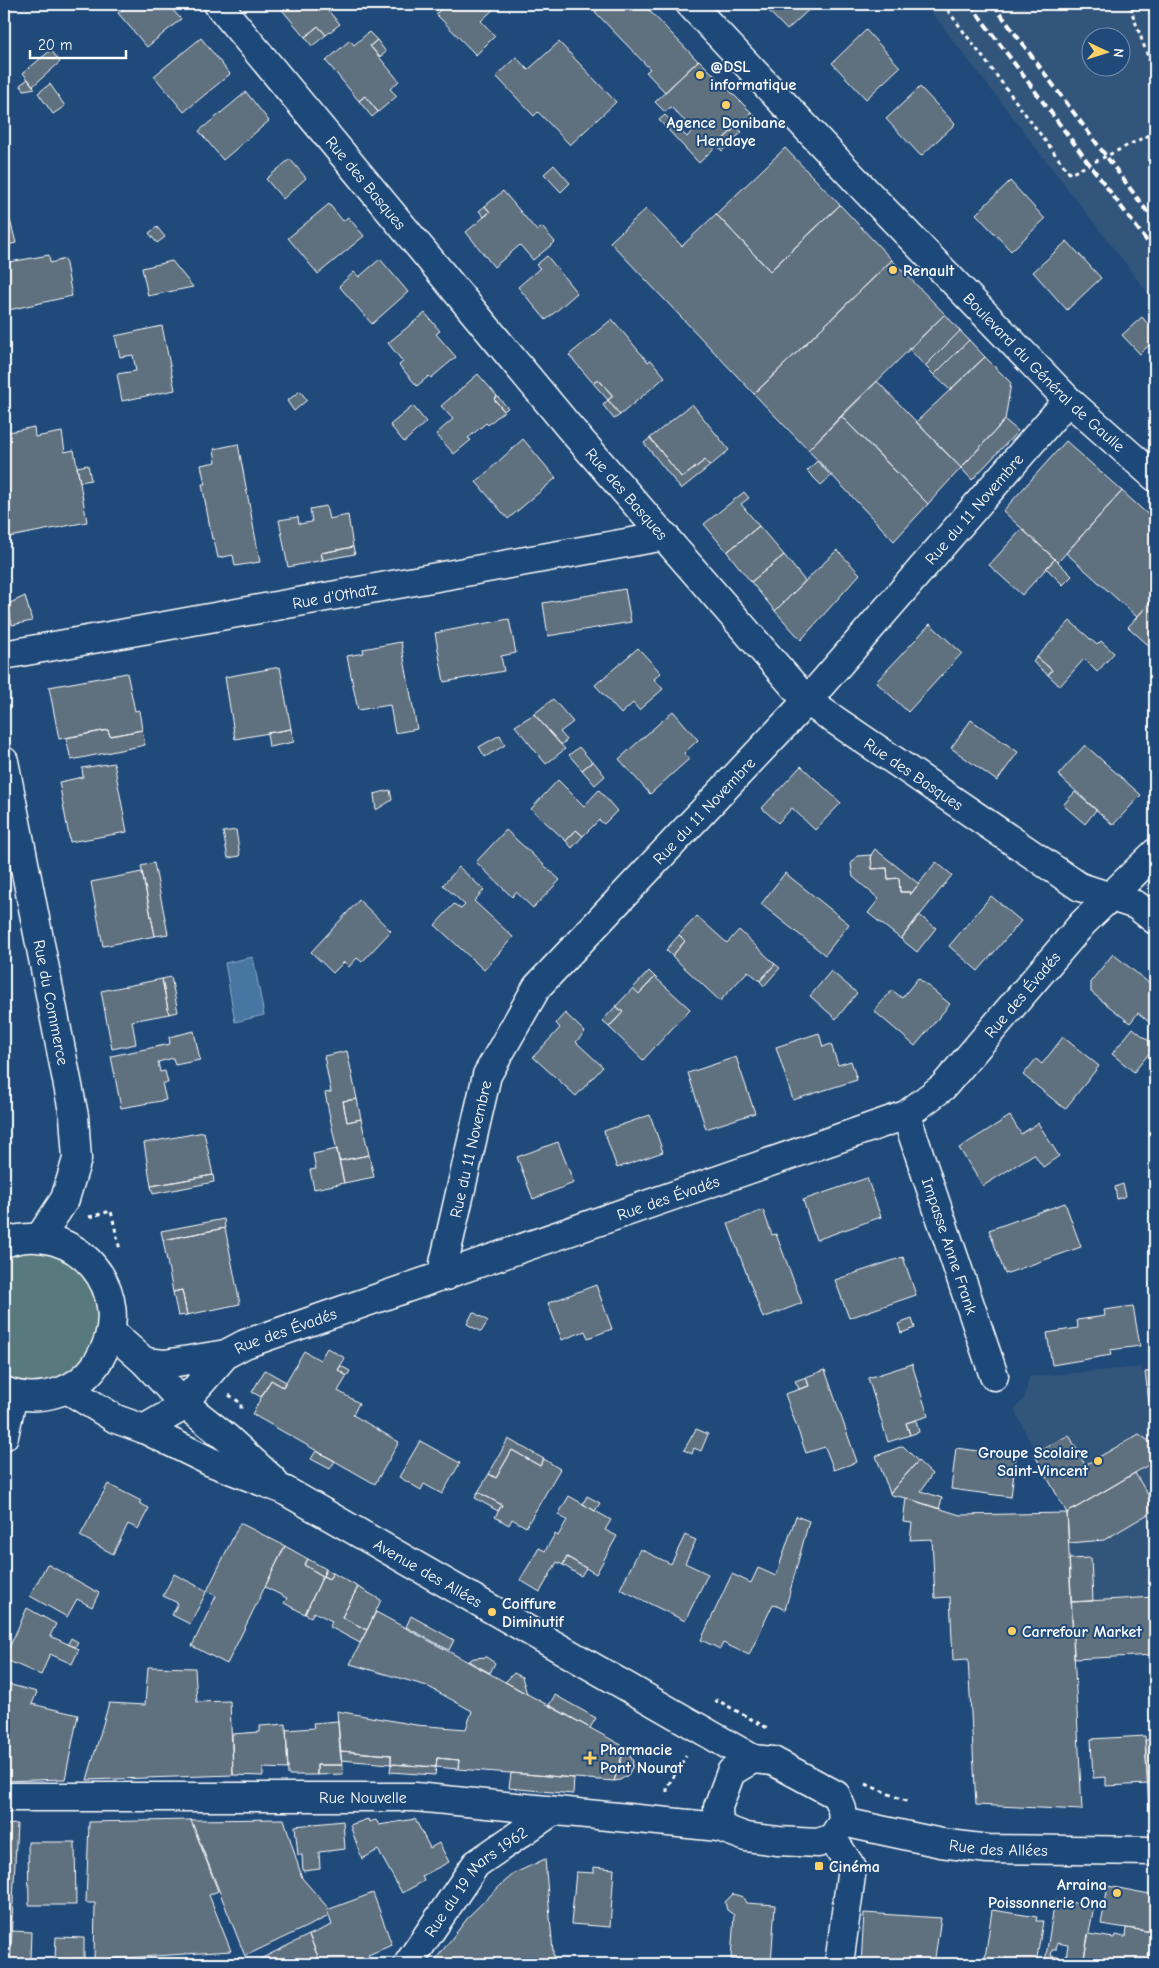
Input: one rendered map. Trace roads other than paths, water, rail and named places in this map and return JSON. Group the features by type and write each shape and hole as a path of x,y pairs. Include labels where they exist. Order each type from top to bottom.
{"street":[{"name":"Rue des Basques","path":"218,4 569,427 807,700 1080,887 1136,905 1155,920"},
{"name":"Boulevard du Général de Gaulle","path":"690,4 873,198 1068,400 1155,477"},
{"name":"Rue du 11 Novembre","path":"446,1276 444,1264 487,1075 537,987 807,700 1068,400"},
{"name":"Rue d'Othatz","path":"4,655 665,536"},
{"name":"Rue du Commerce","path":"4,761 74,1116 77,1159 66,1199 40,1237"},
{"name":"Rue des Évadés","path":"145,1362 165,1364 226,1354 245,1344 446,1276 906,1115 943,1087 1083,923 1155,854"},
{"name":"Impasse Anne Frank","path":"906,1115 994,1376"},
{"path":"4,1243 16,1239 40,1237 61,1242 80,1253 96,1269 107,1288 112,1309 111,1332 105,1349 96,1365 83,1379 67,1389 50,1395 31,1397 8,1393 4,1436"},
{"name":"Avenue des Allées","path":"111,1332 145,1362 183,1403 228,1438 284,1490"},
{"path":"144,1429 177,1410 226,1354"},
{"name":"Avenue des Allées","path":"67,1389 116,1419 144,1429 211,1462 284,1490 702,1730 742,1765"},
{"path":"719,1827 718,1807 742,1765 772,1761 836,1795 842,1809 852,1868 839,1964"},
{"name":"Rue Nouvelle","path":"4,1797 415,1797 719,1827 746,1837 818,1843 844,1828"},
{"name":"Rue du 19 Mars 1962","path":"408,1964 476,1864 553,1811"},
{"name":"Rue des Allées","path":"844,1828 941,1843 988,1848 1155,1851"}],"railway":[{"path":"970,4 1155,252"},
{"path":"993,4 1155,222"}],"place":[{"name":"@DSL informatique","path":"700,75"},
{"name":"Agence Donibane Hendaye","path":"726,105"},
{"name":"Renault","path":"893,270"},
{"name":"Groupe Scolaire Saint-Vincent","path":"1098,1461"},
{"name":"Coiffure Diminutif","path":"492,1612"},
{"name":"Carrefour Market","path":"1012,1631"},
{"name":"Pharmacie Pont Nourat","path":"590,1758"},
{"name":"Cinéma","path":"819,1866"},
{"name":"Arraina Poissonnerie Ona","path":"1117,1893"}]}
